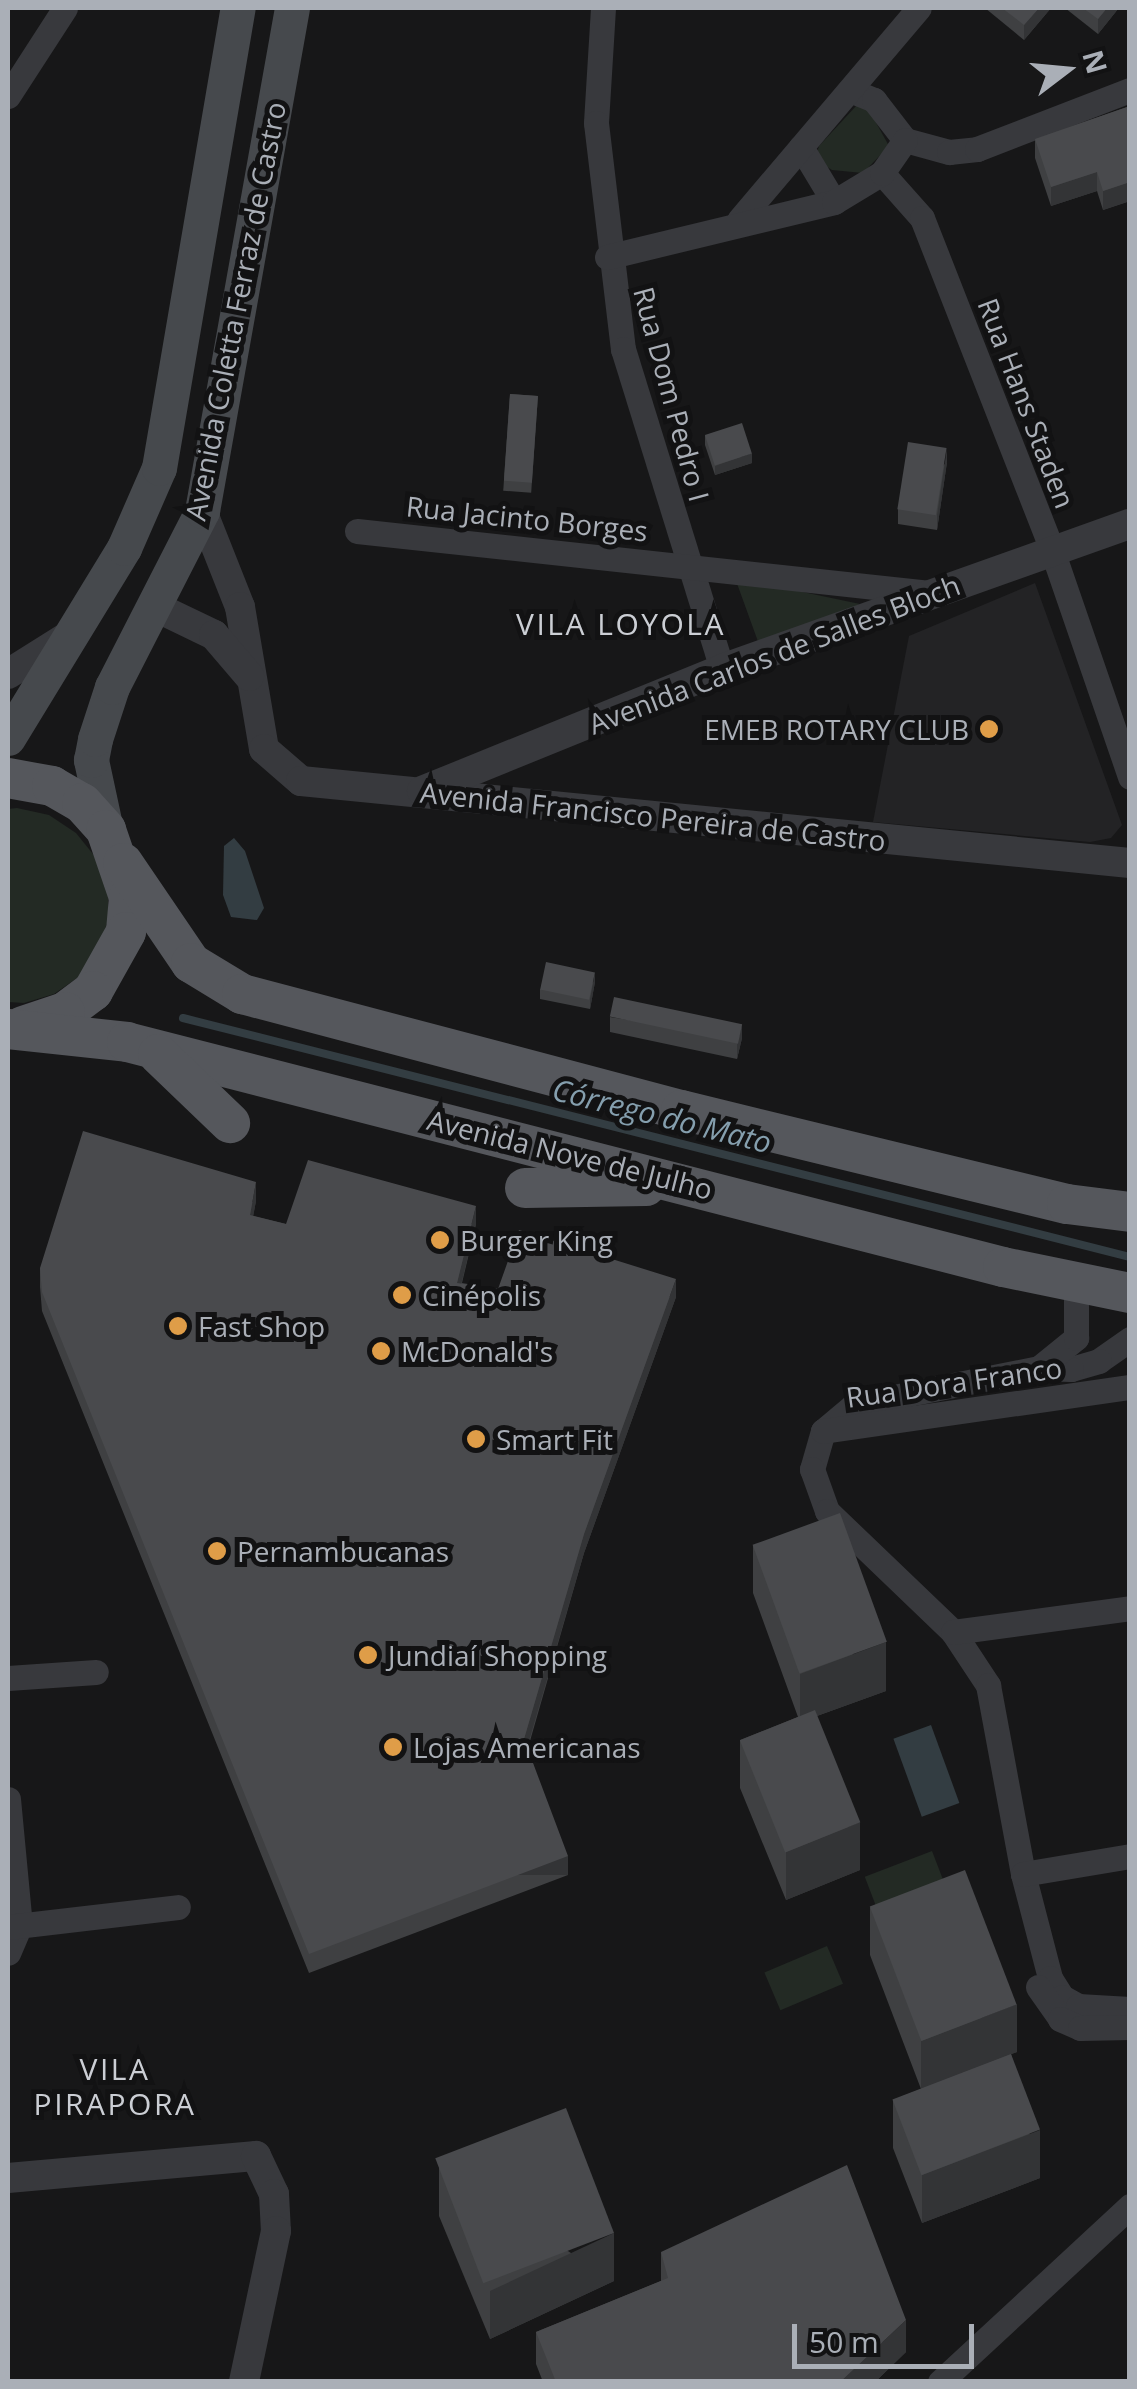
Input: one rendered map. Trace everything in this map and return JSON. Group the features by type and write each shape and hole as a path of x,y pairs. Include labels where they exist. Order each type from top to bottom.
{"main road":[{"name":"Avenida Coletta Ferraz de Castro","path":"8,738 124,548 167,440 238,8"},
{"name":"Avenida Coletta Ferraz de Castro","path":"114,846 92,760 94,739 112,686 158,608 202,510 292,8"},
{"path":"8,778 52,786 82,803 191,963 242,994 681,1110 1067,1204 1130,1212"},
{"path":"8,1028 65,1012 113,964 126,932 114,846"},
{"name":"Avenida Nove de Julho","path":"8,1028 151,1048 1076,1283 1130,1292"},
{"path":"151,1048 230,1122"},
{"path":"525,1188 683,1184"}],"street":[{"path":"8,96 65,8"},
{"name":"Rua Dom Pedro I","path":"603,8 596,123 607,257 623,348 722,668"},
{"path":"739,220 919,8"},
{"path":"852,91 874,100 905,140 949,152 977,149 1130,90"},
{"path":"607,257 739,220 834,202 882,172 905,140"},
{"path":"800,147 834,202"},
{"name":"Rua Hans Staden","path":"882,172 922,218 1053,553 1130,777"},
{"name":"Avenida Francisco Pereira de Castro","path":"202,510 240,607 264,749 278,768 300,781 421,791 526,808 1130,864"},
{"name":"Avenida Carlos de Salles Bloch","path":"421,791 722,668 1130,524"},
{"name":"Rua Jacinto Borges","path":"357,531 930,593"},
{"path":"158,608 214,635 250,676"},
{"path":"8,674 67,637"},
{"path":"1039,1368 1076,1338 1076,1283"},
{"path":"822,1431 839,1414 872,1399 1039,1368 1071,1369 1099,1361 1130,1339"},
{"name":"Rua Dora Franco","path":"1130,1386 822,1431 812,1470 828,1511 953,1632 988,1684 998,1712 1022,1874 1025,1947 1047,2003 1080,2028 1130,2027"},
{"path":"953,1632 1130,1608"},
{"path":"8,1678 96,1672"},
{"path":"8,1800 14,1926 8,1954"},
{"path":"1022,1874 1130,1856"},
{"name":"Rua Dora Franco","path":"1022,1874 1050,1978 1062,1997 1093,2011 1130,2009"},
{"path":"14,1926 178,1907"},
{"path":"8,2178 236,2154 256,2156 267,2173 276,2231 244,2382"},
{"path":"940,2382 1130,2206"}],"shaded area":[{"path":"857,105 869,110 889,146 863,173 832,170 815,159 819,146"},
{"path":"735,578 860,604 760,647"},
{"name":"EMEB ROTARY CLUB","path":"1035,583 1122,825 1111,838 1090,842 873,822 909,636"},
{"path":"8,809 49,815 76,833 97,859 108,888 108,920 99,950 80,976 54,994 24,1003 8,1002"},
{"path":"234,838 245,851 264,908 257,920 231,917 223,895 224,846"},
{"path":"931,1725 959,1803 922,1817 893,1739"},
{"path":"932,1851 946,1888 879,1914 865,1877"},
{"path":"827,1946 843,1984 780,2010 764,1973"}],"building":[{"path":"1002,8 1039,8 1024,25"},
{"path":"1083,8 1107,8 1098,19"},
{"path":"1130,106 1130,182 1103,191 1097,172 1051,187 1035,139"},
{"path":"510,394 538,396 532,483 504,481"},
{"path":"742,423 752,453 715,465 705,435"},
{"path":"908,442 947,448 936,515 897,509"},
{"path":"546,962 595,972 589,1000 540,989"},
{"path":"614,997 742,1024 738,1044 610,1017"},
{"name":"Jundiaí Shopping","path":"83,1131 256,1182 250,1215 286,1224 308,1160 476,1206 457,1283 498,1289 519,1230 676,1279 584,1534 524,1739 568,1856 309,1954 42,1292 40,1268"},
{"path":"840,1513 887,1642 799,1674 753,1545"},
{"path":"815,1710 860,1822 785,1853 740,1740"},
{"path":"965,1870 1017,2004 921,2041 870,1907"},
{"path":"1011,2054 1040,2130 921,2175 892,2100"},
{"path":"566,2108 614,2233 483,2283 435,2158"},
{"path":"847,2165 906,2320 840,2382 556,2382 536,2332 668,2278 661,2252"}],"waterway":[{"name":"Córrego do Mato","path":"183,1018 1130,1257"}],"place":[{"name":"EMEB ROTARY CLUB","path":"989,729"},
{"name":"Burger King","path":"440,1240"},
{"name":"Cinépolis","path":"402,1295"},
{"name":"Fast Shop","path":"178,1326"},
{"name":"McDonald's","path":"381,1351"},
{"name":"Smart Fit","path":"476,1439"},
{"name":"Pernambucanas","path":"217,1551"},
{"name":"Jundiaí Shopping","path":"368,1655"},
{"name":"Lojas Americanas","path":"393,1747"}],"district":[{"name":"VILA LOYOLA","path":"621,624"},
{"name":"VILA PIRAPORA","path":"115,2086"}]}
